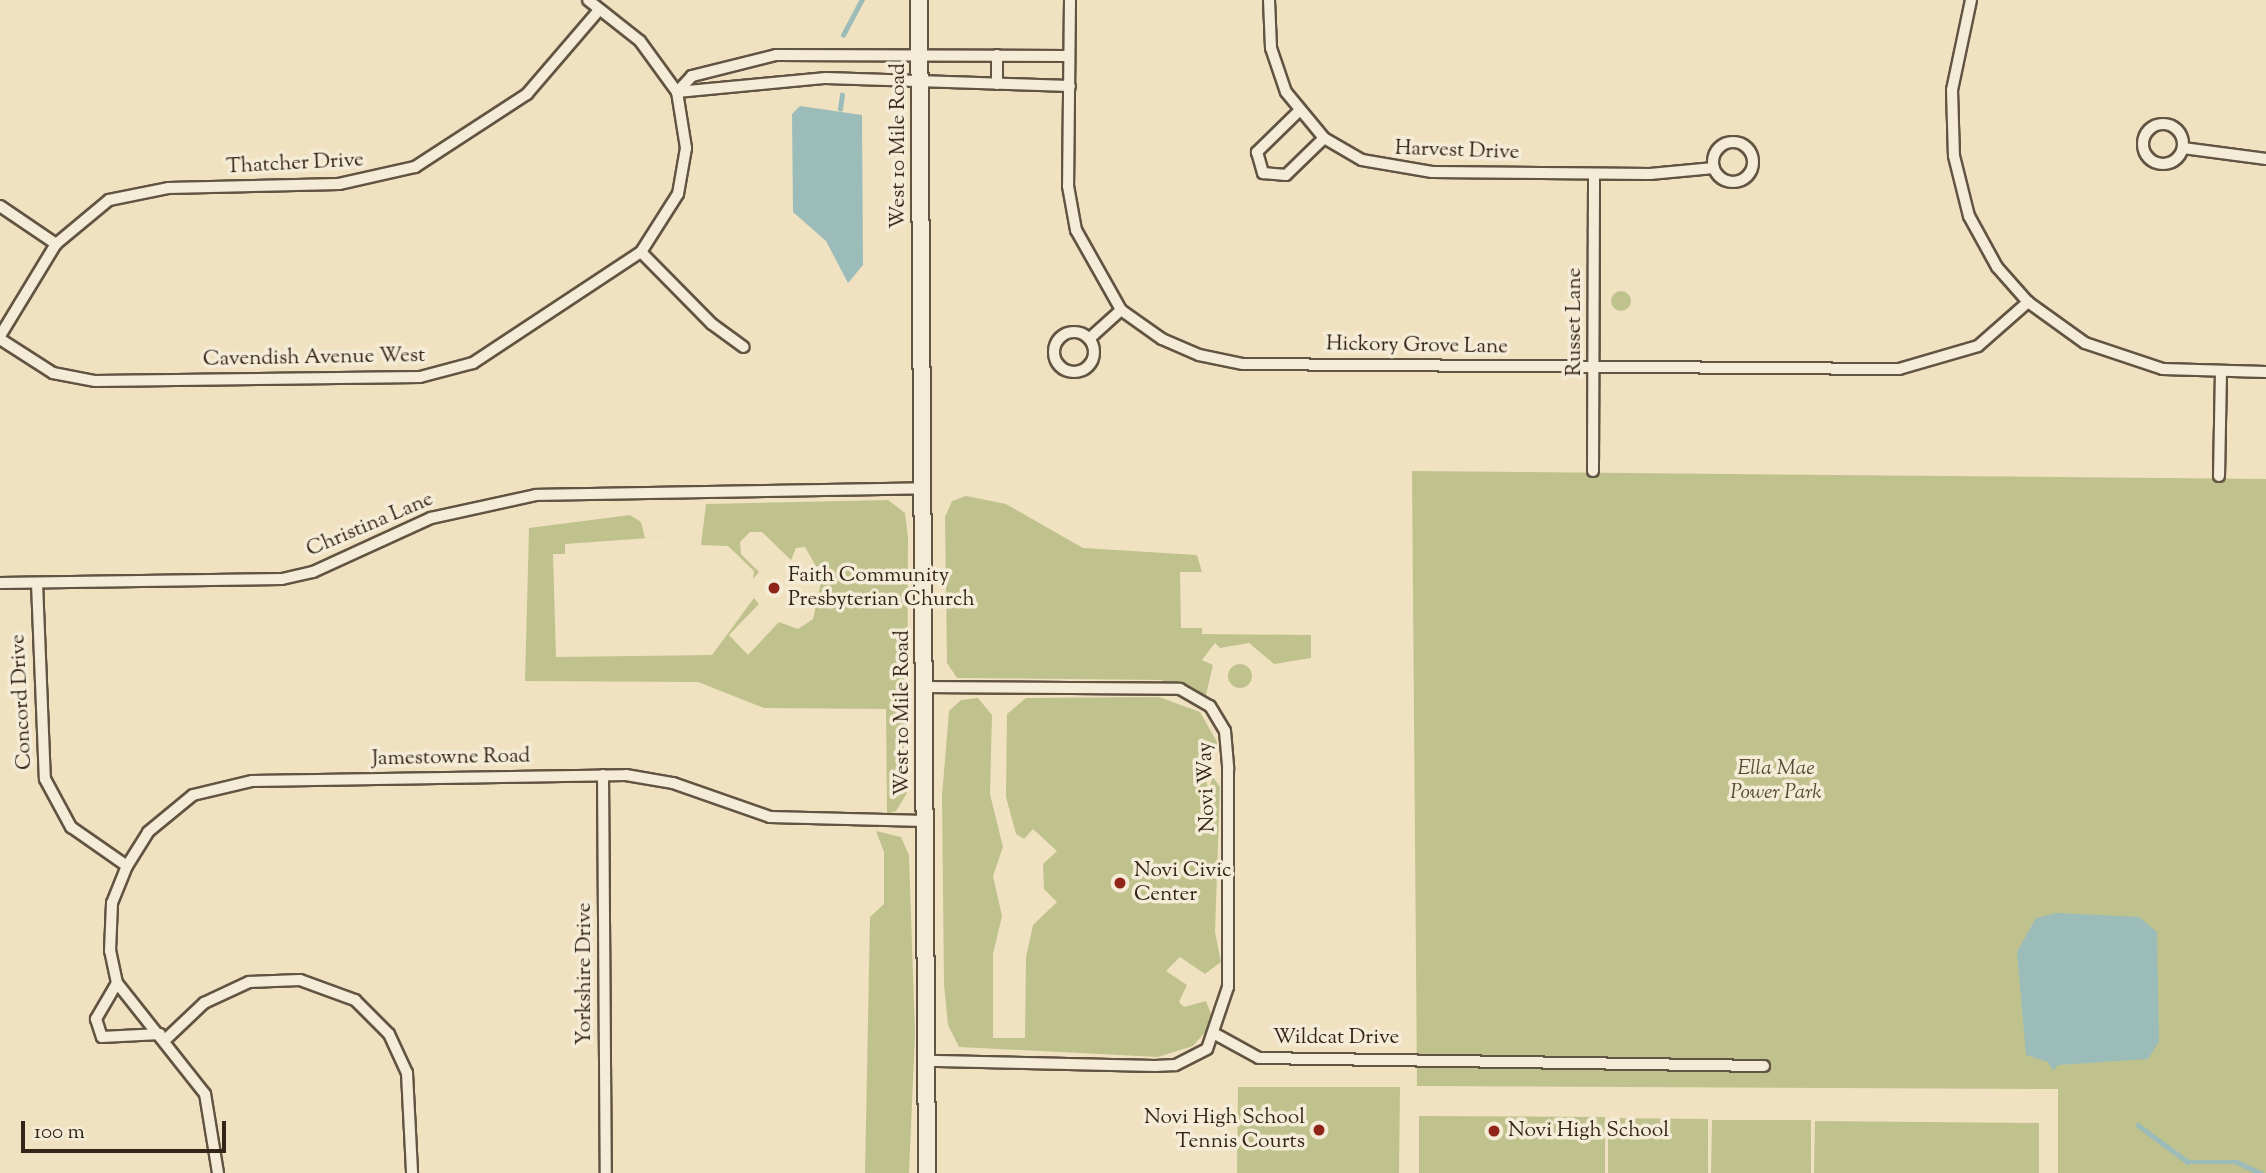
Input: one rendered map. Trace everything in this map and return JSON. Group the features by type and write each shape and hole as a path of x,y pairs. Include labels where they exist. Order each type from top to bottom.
{"main road":[{"name":"West 10 Mile Road","path":"919,0 927,1173"}],"street":[{"path":"588,0 640,41 677,92"},
{"name":"Hickory Grove Lane","path":"1070,0 1068,186 1076,230 1121,310 1170,343 1222,361 1595,367 1912,368 1978,346 2028,302"},
{"name":"Harvest Drive","path":"1269,0 1271,48 1299,111 1324,138 1362,160 1408,172 1594,174 1714,167"},
{"path":"1971,0 1952,90 1954,156 1982,242 2028,302 2085,343 2140,363 2221,372 2266,372"},
{"name":"Thatcher Drive","path":"0,338 56,244 90,212 146,189 339,184 415,167 527,94 599,10"},
{"path":"825,54 826,78"},
{"path":"997,55 997,84"},
{"path":"677,92 692,76 768,56 1069,55"},
{"path":"677,92 826,78 1070,86"},
{"name":"Cavendish Avenue West","path":"0,338 53,373 85,380 439,375 496,349 642,252 668,216 684,169 677,92"},
{"path":"1299,111 1257,152 1262,173 1286,175 1324,138"},
{"path":"2183,148 2266,159"},
{"name":"Russet Lane","path":"1593,471 1594,174"},
{"path":"0,206 56,244"},
{"path":"642,252 712,324 744,347"},
{"path":"1090,338 1121,310"},
{"path":"2219,476 2221,372"},
{"name":"Christina Lane","path":"0,583 282,579 313,572 454,510 536,495 922,488"},
{"name":"Concord Drive","path":"37,583 45,779 71,827 127,866"},
{"name":"Novi Way","path":"923,687 1165,687 1210,706 1225,731 1228,769 1228,987 1217,1035"},
{"name":"Jamestowne Road","path":"117,984 110,914 127,866 148,832 177,806 231,783 603,775 662,780 784,819 925,821"},
{"name":"Yorkshire Drive","path":"603,775 606,1173"},
{"path":"218,1173 209,1104 162,1037 117,984 96,1019 102,1037 162,1037 219,994 264,979 320,985 368,1009 389,1034 407,1073 412,1173"},
{"path":"927,1061 1175,1065 1207,1049 1217,1035"},
{"name":"Wildcat Drive","path":"1217,1035 1259,1058 1764,1066"}],"green space":[{"path":"1617,291 1625,291 1631,301 1625,311 1617,311 1611,305 1611,297"},
{"name":"Ella Mae Power Park","path":"1412,471 2266,479 2266,1173 2058,1173 2058,1089 1417,1086"},
{"path":"966,496 1006,504 1083,548 1197,555 1202,572 1180,572 1181,628 1202,628 1202,634 1311,635 1311,658 1274,664 1249,643 1220,648 1215,643 1202,660 1213,665 1206,695 1161,680 957,678 947,663 945,517 952,501"},
{"path":"888,500 905,513 908,537 907,793 896,811 887,814 886,709 764,708 698,682 525,681 529,528 630,515 641,522 645,538 676,536 565,544 565,554 553,554 556,657 712,655 754,598 759,604 729,635 748,655 779,622 798,629 813,619 822,577 805,547 796,548 791,560 762,532 750,532 740,542 741,554 759,572 753,579 754,571 728,546 701,545 706,504"},
{"path":"1240,664 1251,671 1252,676 1245,687 1240,688 1229,681 1228,676 1235,665"},
{"path":"1159,697 1200,712 1217,742 1216,751 1203,759 1208,790 1213,777 1220,787 1215,932 1221,962 1205,974 1180,957 1166,971 1187,985 1179,1002 1184,1007 1206,1001 1214,1022 1193,1046 1158,1057 959,1047 948,1025 944,985 942,796 949,711 961,700 978,698 992,715 990,794 1003,847 993,876 1002,916 993,954 993,1038 1025,1038 1026,957 1033,925 1057,902 1044,889 1043,864 1057,851 1033,829 1024,839 1016,834 1006,797 1007,714 1026,698"},
{"path":"876,831 901,837 909,855 915,1033 909,1173 865,1173 870,917 884,904 884,852"},
{"name":"Novi High School Tennis Courts","path":"1238,1087 1400,1087 1399,1173 1237,1173"},
{"path":"1419,1116 1605,1117 1605,1173 1419,1173"},
{"path":"1608,1118 1708,1119 1708,1173 1608,1173"},
{"path":"1712,1120 1811,1120 1811,1173 1711,1173"},
{"path":"1815,1121 2039,1123 2039,1173 1814,1173"}],"water":[{"path":"800,106 862,115 863,265 848,283 826,241 793,212 792,114"},
{"path":"2057,913 2139,917 2157,932 2159,1042 2148,1059 2058,1065 2053,1071 2048,1062 2026,1055 2017,952 2036,918"}],"waterway":[{"path":"843,35 862,0"},
{"path":"840,109 842,95"},
{"path":"2138,1125 2188,1162 2237,1162 2261,1173"}],"place":[{"name":"Faith Community Presbyterian Church","path":"774,588"},
{"name":"Novi Civic Center","path":"1120,883"},
{"name":"Novi High School Tennis Courts","path":"1319,1130"},
{"name":"Novi High School","path":"1494,1131"}]}
